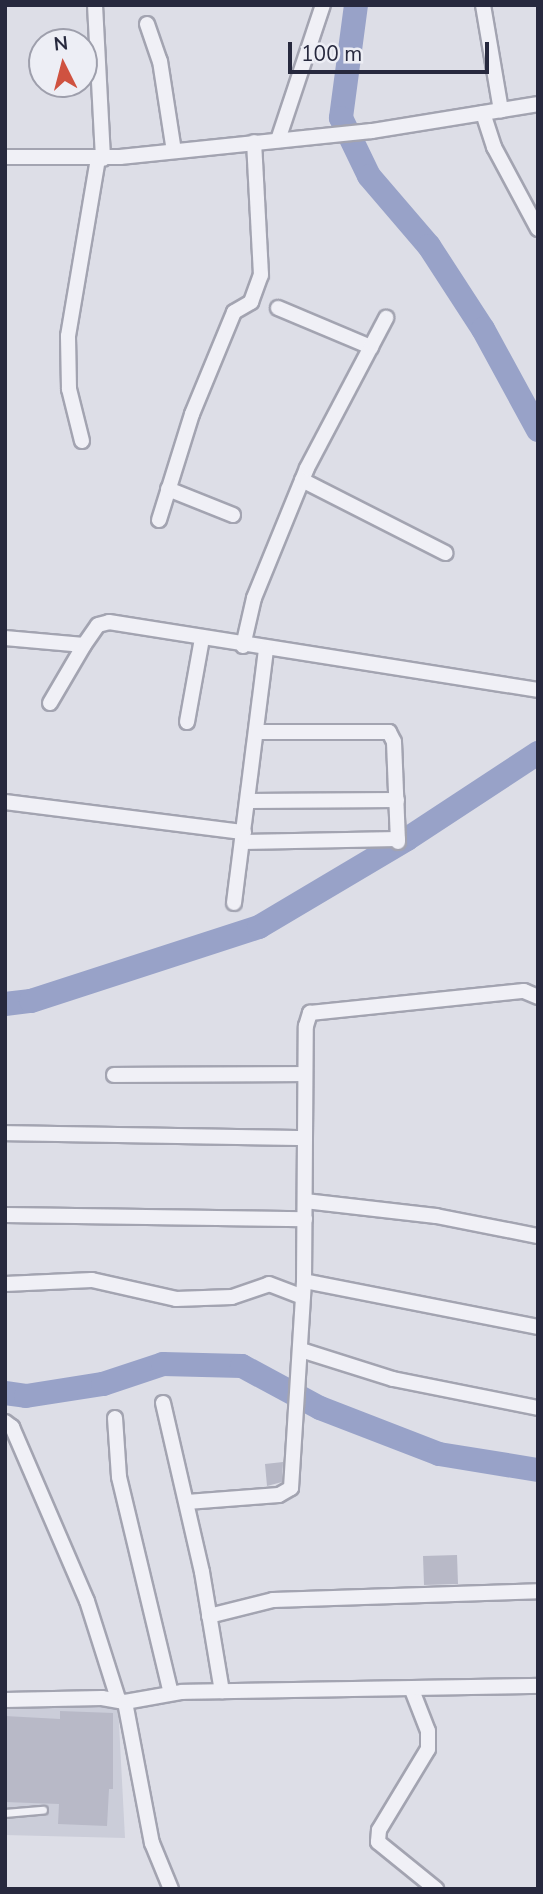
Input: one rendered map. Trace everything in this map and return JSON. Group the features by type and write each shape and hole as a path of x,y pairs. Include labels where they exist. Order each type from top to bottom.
{"street":[{"path":"82,441 69,389 68,336 100,159 95,5"},
{"path":"278,140 323,5"},
{"path":"483,5 501,110"},
{"path":"147,24 160,61 174,151"},
{"path":"5,157 100,159 312,138 538,104"},
{"path":"483,113 494,147 538,229"},
{"path":"159,520 192,414 234,312 251,302 261,275 254,142"},
{"path":"278,308 371,347"},
{"path":"243,646 254,598 302,480 386,318"},
{"path":"302,480 444,553"},
{"path":"168,489 233,515"},
{"path":"50,703 83,645 105,622 538,691"},
{"path":"5,638 83,645"},
{"path":"187,722 202,639"},
{"path":"234,902 258,732 266,649"},
{"path":"5,802 244,837 398,841 394,743 389,733 258,732"},
{"path":"249,802 397,800"},
{"path":"187,1502 288,1492 297,1423 304,1281 306,1026 316,1011 524,990 538,997"},
{"path":"114,1075 305,1074"},
{"path":"5,1133 305,1138"},
{"path":"305,1202 436,1216 538,1236"},
{"path":"5,1215 305,1219"},
{"path":"5,1284 100,1281 176,1299 232,1297 269,1284 303,1297"},
{"path":"304,1281 538,1327"},
{"path":"301,1354 393,1379 538,1408"},
{"path":"163,1403 187,1502 222,1692"},
{"path":"115,1418 119,1477 171,1693"},
{"path":"5,1422 87,1601 122,1700 152,1843 171,1889"},
{"path":"209,1615 273,1600 538,1591"},
{"path":"5,1700 122,1700 171,1693 538,1686"},
{"path":"412,1690 428,1731 428,1749 377,1835 383,1849 436,1889"}],"lane":[{"path":"5,1813 43,1810"}],"shaded area":[{"path":"5,1705 118,1705 125,1838 5,1835"}],"building":[{"path":"283,1462 282,1482 267,1486 265,1464"},
{"path":"457,1555 458,1584 424,1585 423,1556"},
{"path":"60,1711 113,1713 113,1789 109,1789 107,1826 58,1824 59,1804 5,1802 5,1716 60,1719"}],"waterway":[{"path":"356,5 341,118 369,176 429,246 483,329 538,430"},
{"path":"5,1004 31,1001 259,927 407,839 538,753"},
{"path":"5,1393 26,1396 103,1384 163,1364 242,1366 320,1408 439,1454 538,1470"}]}
